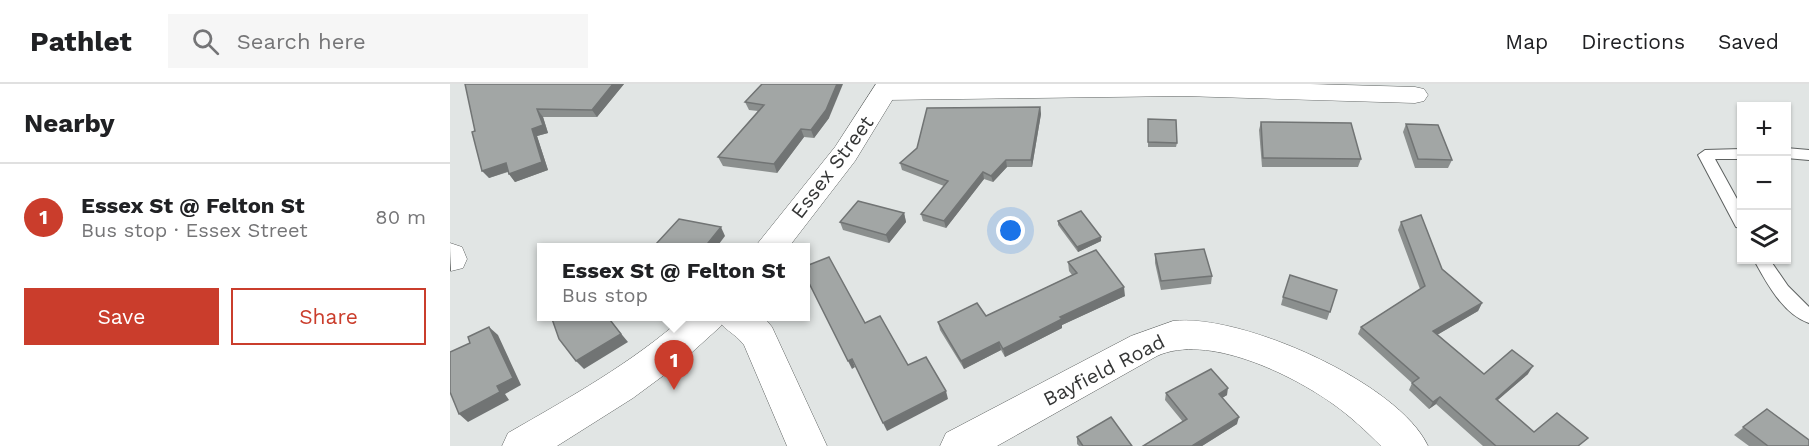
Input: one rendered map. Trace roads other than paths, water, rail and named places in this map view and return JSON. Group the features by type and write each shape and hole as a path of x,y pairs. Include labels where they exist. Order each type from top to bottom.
{"street":[{"path":"887,88 1183,88 1414,95"},
{"name":"Essex Street","path":"774,243 845,154 887,88"},
{"path":"450,255 451,259"},
{"path":"522,446 637,375 669,352 703,321"},
{"path":"742,321 748,324 759,337 807,446"},
{"name":"Bayfield Road","path":"960,446 1144,346 1170,336 1186,334 1264,352 1328,381 1359,401 1408,446"}],"lane":[{"path":"1791,153 1809,155"},
{"path":"1737,154 1705,155 1737,214"},
{"path":"1764,264 1776,284 1809,316"}],"place":[{"name":"Essex St @ Felton St","path":"674,390"}]}
